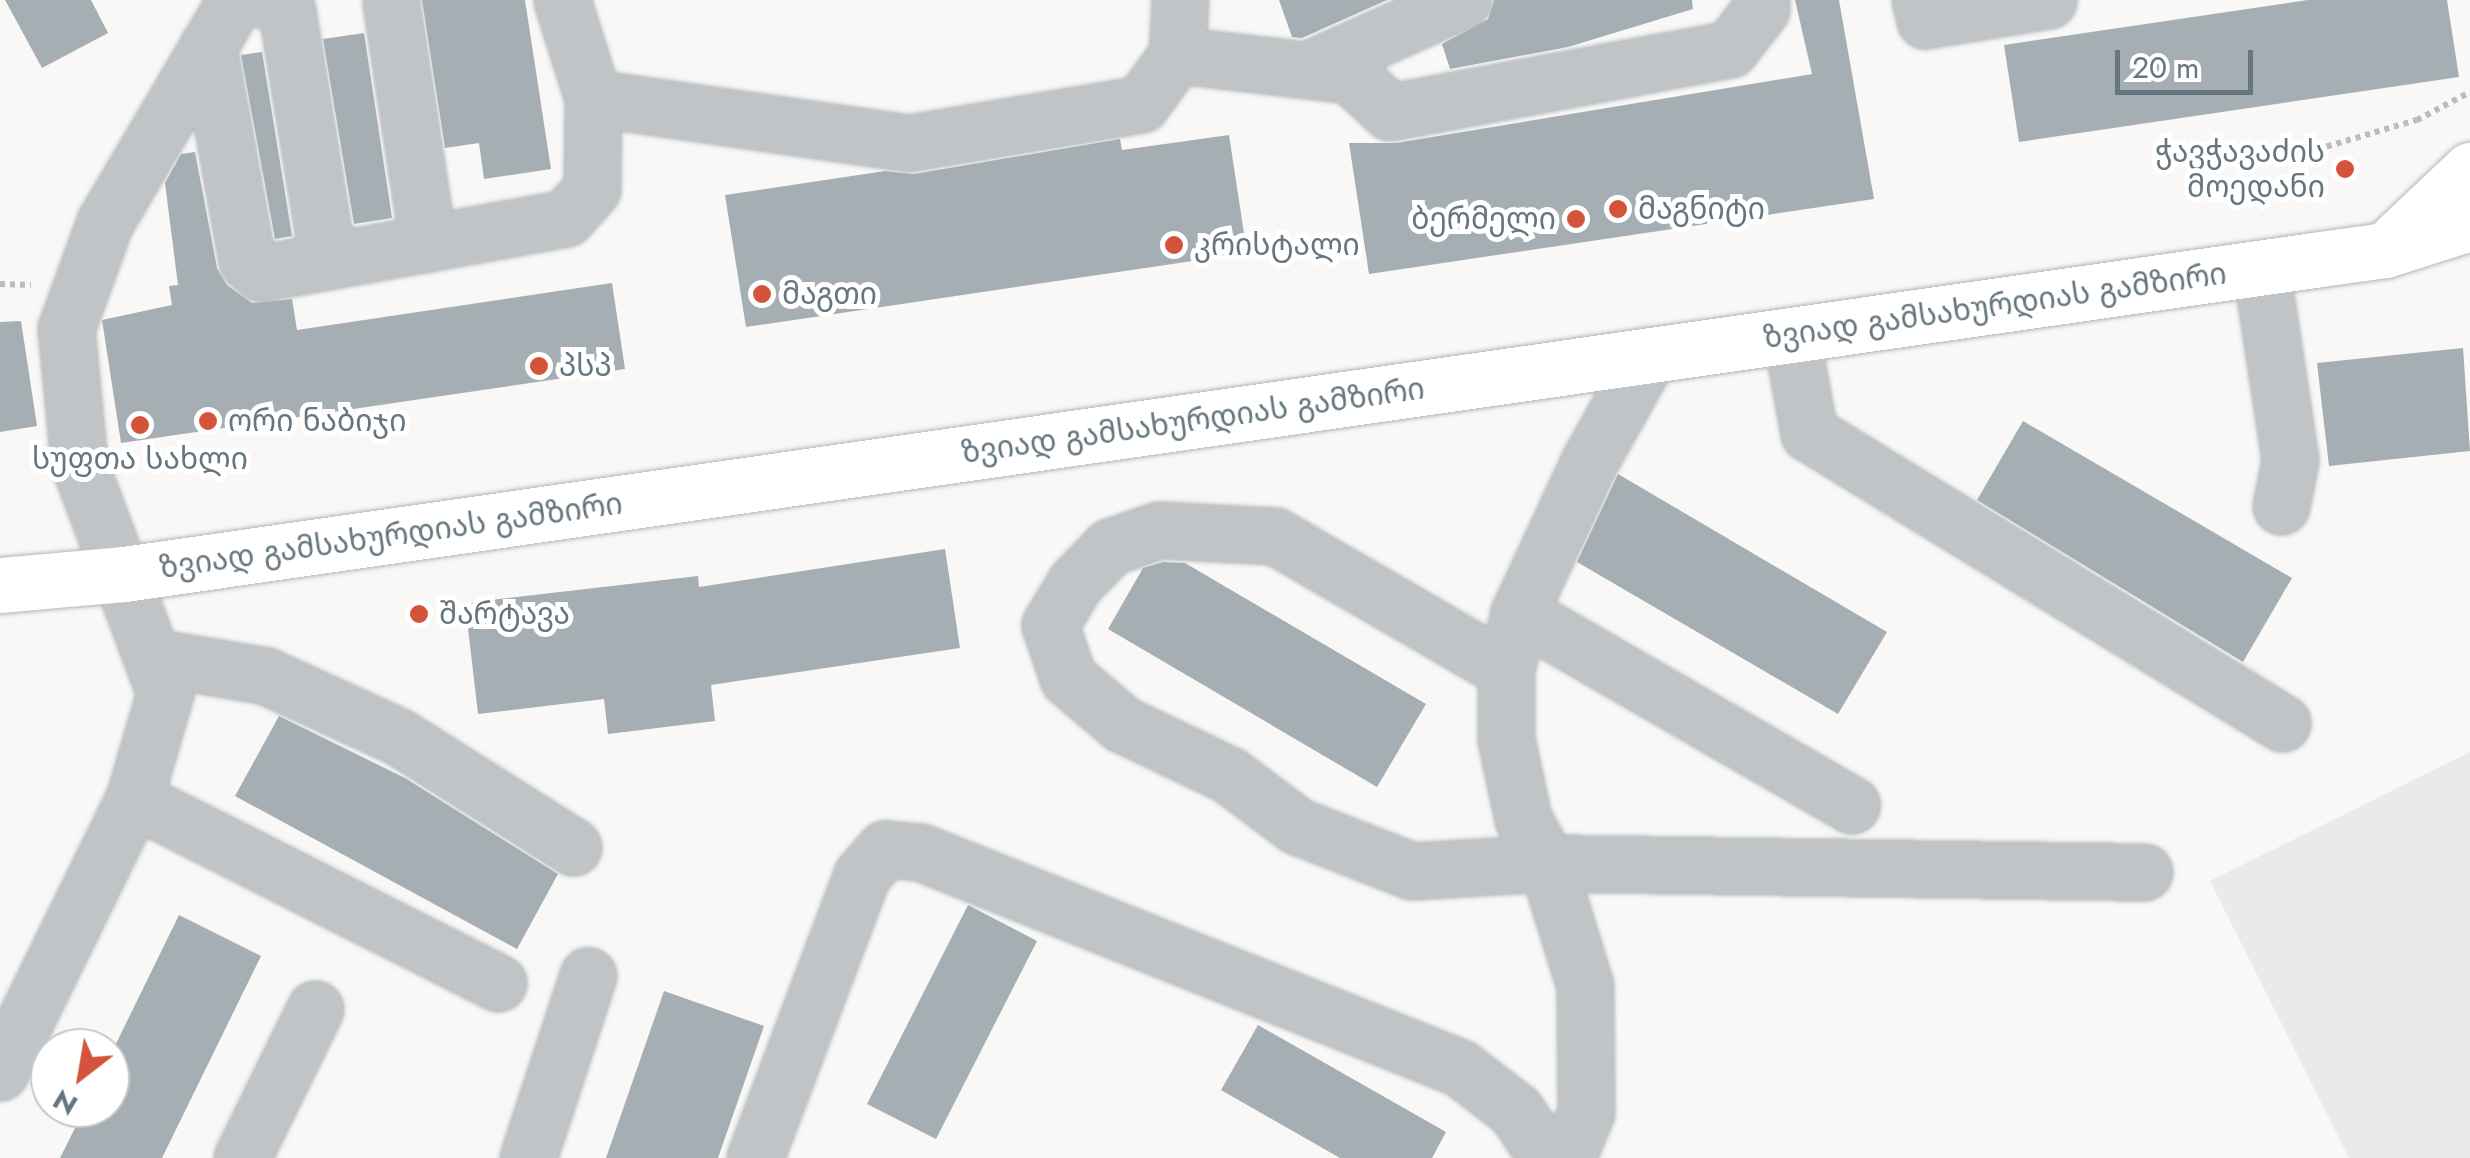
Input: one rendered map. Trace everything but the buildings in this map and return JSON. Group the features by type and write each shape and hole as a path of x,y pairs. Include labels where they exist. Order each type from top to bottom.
{"main road":[{"path":"2386,250 2470,170"},
{"name":"ზვიად გამსახურდიას გამზირი","path":"0,586 124,574 2386,250 2470,223"},
{"name":"ზვიად გამსახურდიას გამზირი","path":"2386,250 2470,254"}],"street":[{"path":"0,1072 134,798 165,693 124,574 79,463 66,329 106,222 236,0"},
{"path":"266,0 287,12 328,261"},
{"path":"208,46 247,261 262,273 566,218 592,189 593,98 562,0"},
{"path":"593,98 909,142 1141,104 1176,54 1180,0"},
{"path":"1307,70 1462,0"},
{"path":"1176,54 1350,75 1390,112 1730,48 1762,9 1761,0"},
{"path":"1920,0 1925,20 2048,0"},
{"path":"391,2 428,243"},
{"path":"2261,268 2290,460 2281,506"},
{"path":"1791,335 1810,433 2282,723"},
{"path":"1567,1158 1586,1112 1586,1005 1548,863 1524,819 1506,739 1506,670 1519,613 1589,462 1649,355"},
{"path":"1506,670 1275,536 1159,530 1110,546 1075,584 1050,625 1068,678 1122,724 1230,775 1298,826 1412,871 1548,863 2144,872"},
{"path":"1519,613 1852,805"},
{"path":"153,657 282,684 398,736 573,848"},
{"path":"134,798 498,982"},
{"path":"755,1158 862,875 884,849 920,852 1460,1068 1516,1111 1546,1158"},
{"path":"528,1158 588,976"},
{"path":"242,1158 316,1009"}],"path":[{"path":"2298,155 2418,120 2470,92"}],"shaded area":[{"path":"2470,752 2470,1158 2349,1158 2210,881"}],"place":[{"name":"ჭავჭავაძის მოედანი","path":"2345,169"},
{"name":"მაგნიტი","path":"1618,209"},
{"name":"ბერმელი","path":"1576,219"},
{"name":"კრისტალი","path":"1174,245"},
{"name":"მაგთი","path":"762,294"},
{"name":"პსპ","path":"539,366"},
{"name":"ორი ნაბიჯი","path":"208,421"},
{"name":"სუფთა სახლი","path":"140,425"},
{"name":"შარტავა","path":"419,614"}]}
